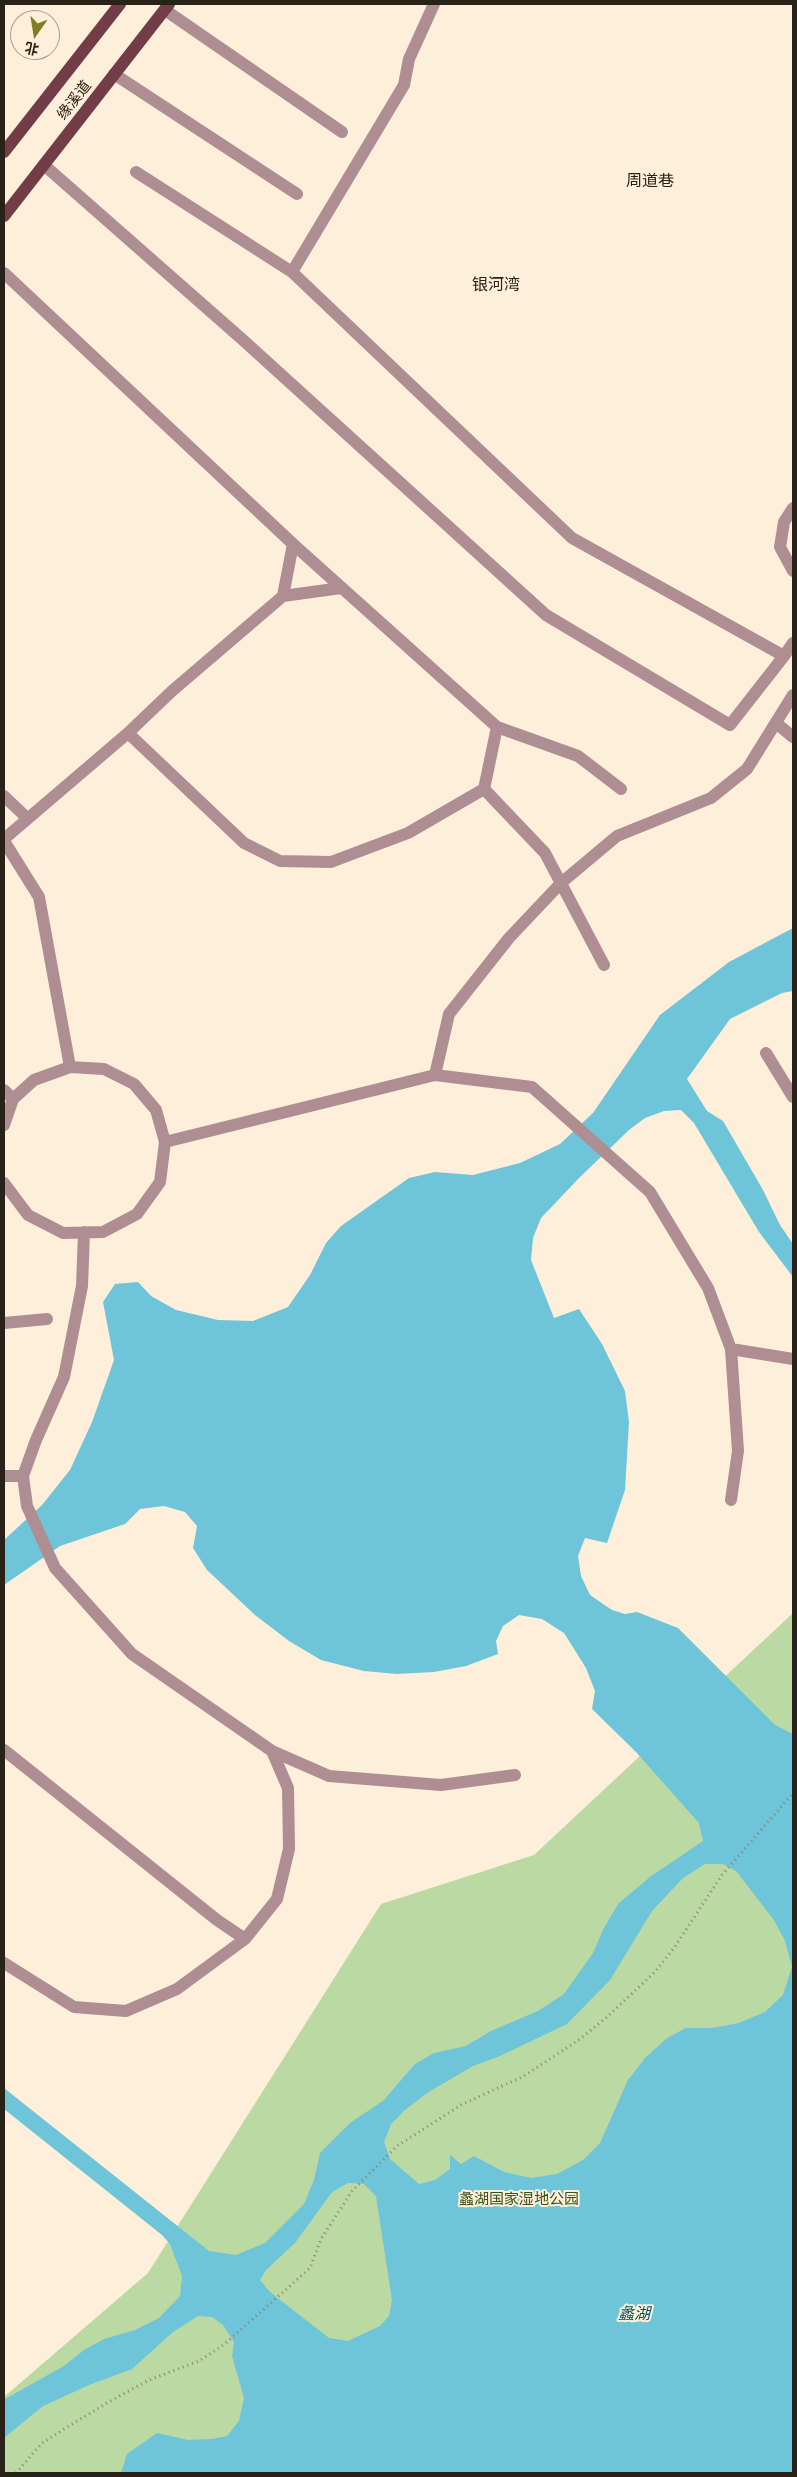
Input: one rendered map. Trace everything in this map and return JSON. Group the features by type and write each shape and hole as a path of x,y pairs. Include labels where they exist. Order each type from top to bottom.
{"main road":[{"name":"缘溪道","path":"4,152 120,4"},
{"name":"缘溪道","path":"4,216 167,7"}],"street":[{"path":"292,272 404,85 409,59 434,4"},
{"path":"167,7 342,132"},
{"path":"114,74 296,194"},
{"path":"44,165 243,340 546,615 730,725 793,643"},
{"path":"136,172 292,272 572,538 784,656"},
{"path":"4,273 292,544 497,728 578,756 621,790"},
{"path":"793,508 784,522 780,547 793,570"},
{"path":"283,596 292,544"},
{"path":"70,1067 39,897 4,840 27,818 128,733 172,691 283,596 341,588"},
{"path":"435,1075 449,1014 509,938 561,883 617,836 711,798 747,769 793,695"},
{"path":"776,723 793,737"},
{"path":"128,733 244,844 280,861 331,862 408,833 484,789 497,728"},
{"path":"484,789 545,853 604,965"},
{"path":"4,796 27,818"},
{"path":"766,1053 793,1097"},
{"path":"4,1125 8,1094 34,1080 70,1067 104,1069 134,1084 156,1110 166,1142 160,1182 138,1214 103,1232 63,1232 28,1215 4,1184"},
{"path":"166,1142 435,1075 532,1087 650,1192 708,1288 731,1349 738,1451 730,1500"},
{"path":"84,1232 82,1286 64,1377 36,1440 23,1476 27,1506 55,1568 132,1654 272,1751 329,1776 441,1785 515,1775"},
{"path":"4,1323 47,1319"},
{"path":"731,1349 793,1359"},
{"path":"4,1476 23,1476"},
{"path":"4,1750 217,1920 245,1939"},
{"path":"4,1963 74,2007 126,2011 176,1989 245,1939 277,1899 289,1850 288,1788 272,1751"}],"path":[{"path":"16,2473 42,2443 149,2380 200,2361 226,2343 310,2268 321,2239 352,2190 397,2146 462,2105 524,2076 580,2039 607,2017 655,1972 674,1948 722,1875 793,1794"}],"green space":[{"name":"蠡湖国家湿地公园","path":"793,1613 793,2473 4,2473 4,2397 148,2273 381,1904 534,1855"}],"water":[{"name":"蠡湖","path":"793,928 793,991 782,993 730,1019 687,1079 707,1111 723,1121 763,1190 780,1225 793,1244 793,1277 759,1232 694,1123 681,1110 664,1111 645,1118 629,1130 579,1178 541,1218 533,1238 531,1260 554,1318 579,1309 602,1344 625,1391 629,1422 625,1490 607,1543 585,1538 578,1556 581,1576 590,1595 612,1610 625,1614 637,1612 678,1628 775,1725 793,1734 793,2473 121,2473 127,2454 157,2433 188,2440 212,2439 227,2436 239,2421 244,2398 232,2356 234,2342 223,2325 212,2317 198,2316 173,2332 132,2369 89,2385 43,2406 4,2438 5,2399 64,2366 84,2350 104,2339 135,2330 159,2318 180,2296 182,2276 170,2244 162,2235 4,2109 4,2088 209,2251 236,2255 265,2243 304,2204 314,2180 320,2153 350,2123 383,2101 415,2064 434,2053 466,2046 491,2031 538,2011 564,1994 593,1953 604,1928 618,1904 650,1877 703,1841 699,1823 636,1752 592,1709 595,1691 586,1668 564,1633 542,1619 519,1615 503,1626 496,1641 498,1654 466,1666 434,1672 397,1674 364,1671 321,1660 289,1641 255,1615 207,1570 193,1548 197,1526 185,1512 164,1506 140,1509 125,1524 60,1546 4,1585 4,1540 42,1505 70,1470 92,1422 114,1360 103,1302 115,1284 138,1282 151,1296 176,1310 218,1320 253,1321 288,1307 310,1275 326,1243 341,1226 409,1178 435,1172 473,1175 520,1163 560,1144 593,1113 660,1015 729,962","holes":["705,1864 723,1864 736,1871 774,1920 785,1941 792,1967 783,1995 765,2012 739,2023 712,2028 686,2028 667,2038 646,2057 628,2080 600,2143 583,2160 557,2174 531,2178 504,2172 474,2156 461,2164 450,2155 450,2169 435,2180 419,2184 390,2159 384,2142 391,2124 405,2110 427,2093 473,2066 500,2056 567,2024 610,1980 652,1911 683,1878","348,2183 364,2184 376,2196 392,2300 389,2316 380,2326 348,2341 329,2338 270,2292 260,2280 266,2270 295,2243 332,2192"]}],"district":[{"name":"周道巷","path":"650,181"},
{"name":"银河湾","path":"496,285"}]}
